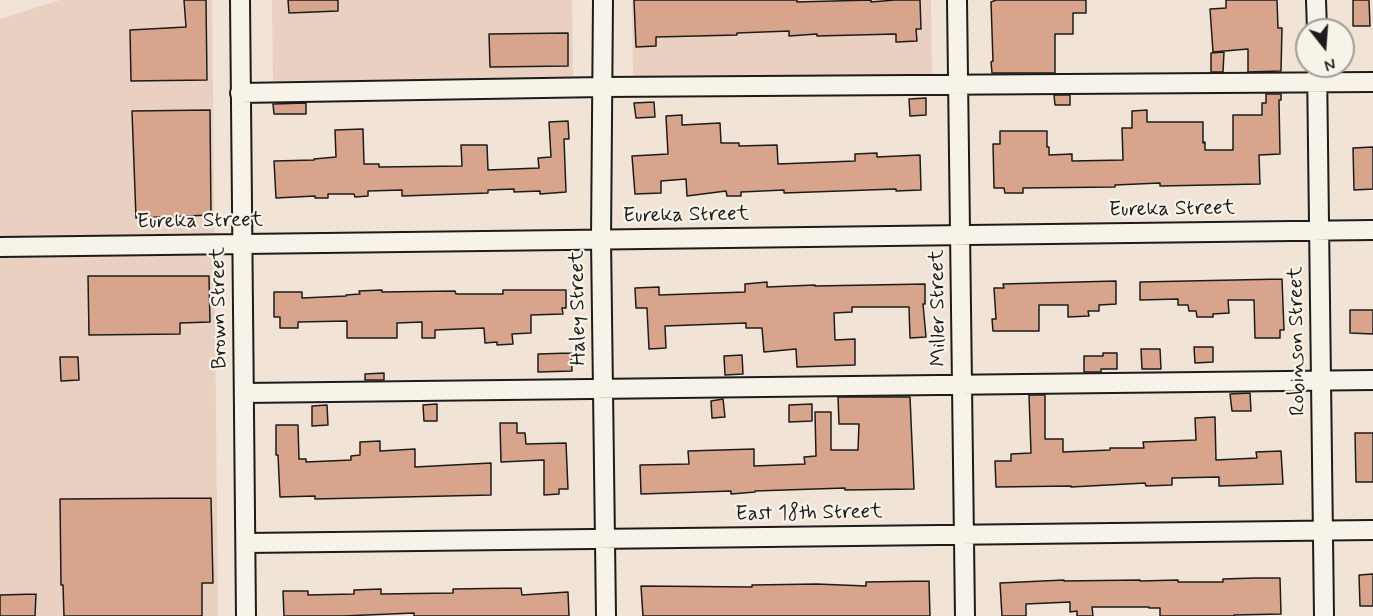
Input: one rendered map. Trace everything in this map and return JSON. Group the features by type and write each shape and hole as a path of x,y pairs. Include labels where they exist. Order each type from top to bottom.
{"street":[{"name":"Brown Street","path":"240,0 246,616"},
{"name":"Haley Street","path":"603,0 601,240 606,616"},
{"name":"Miller Street","path":"957,0 965,616"},
{"path":"1316,0 1317,18"},
{"path":"240,93 958,84 1295,75"},
{"name":"Robinson Street","path":"1317,78 1324,616"},
{"path":"1345,78 1373,82"},
{"name":"Eureka Street","path":"0,247 1373,230"},
{"path":"244,393 1373,380"},
{"name":"East 18th Street","path":"246,543 1373,530"}],"shaded area":[{"path":"60,0 212,0 218,616 0,616 0,19"},
{"path":"272,0 572,0 573,80 273,84"},
{"path":"632,0 931,0 932,75 633,79"}],"building":[{"path":"184,0 206,0 207,80 131,81 130,30 186,27"},
{"path":"288,0 338,0 338,11 289,13"},
{"path":"634,0 797,0 797,2 871,0 871,2 920,0 921,29 916,29 917,41 896,42 896,34 789,36 789,31 656,37 656,46 636,47"},
{"path":"996,0 1086,0 1086,13 1073,13 1073,34 1055,34 1055,73 992,73 991,2"},
{"path":"1226,0 1277,0 1278,28 1282,28 1281,71 1248,72 1248,49 1213,52 1210,9 1226,8"},
{"path":"1353,0 1369,0 1370,26 1355,26 1355,18 1353,18"},
{"path":"568,33 568,66 490,67 489,34"},
{"path":"1224,52 1223,72 1211,72 1211,53"},
{"path":"1266,94 1281,94 1281,100 1279,100 1280,154 1259,155 1260,184 1160,186 1160,183 1115,185 1115,187 1023,188 1023,193 1005,193 1004,188 994,188 993,144 1000,144 1000,131 1047,131 1049,155 1072,154 1072,161 1123,160 1122,128 1132,128 1132,111 1147,110 1147,122 1203,122 1205,150 1233,150 1233,115 1262,115 1262,103 1266,103"},
{"path":"1054,95 1070,95 1070,105 1055,105"},
{"path":"926,98 926,115 910,116 909,99"},
{"path":"654,102 655,117 636,118 634,103"},
{"path":"306,103 306,114 274,114 273,104"},
{"path":"210,110 211,215 136,218 132,111"},
{"path":"682,115 682,125 720,123 721,143 739,143 739,146 777,145 778,164 855,161 855,154 877,153 877,157 920,155 921,190 784,193 784,190 741,192 741,196 727,196 726,191 687,196 686,179 661,181 661,193 635,194 632,156 668,154 666,116"},
{"path":"568,121 569,139 564,139 566,192 540,194 540,191 514,192 514,189 488,190 488,193 402,196 402,190 368,191 368,196 355,197 354,194 328,194 328,198 315,198 315,196 276,198 274,161 336,157 335,130 363,129 364,164 379,164 379,167 462,166 461,145 487,145 488,170 539,168 538,158 551,157 549,122"},
{"path":"1373,147 1373,189 1354,190 1353,148"},
{"path":"88,276 209,276 210,322 180,323 180,334 89,335"},
{"path":"1282,279 1284,330 1280,330 1280,338 1255,338 1254,300 1228,300 1229,313 1213,314 1213,317 1197,317 1196,311 1189,311 1188,305 1178,305 1178,299 1140,300 1140,282"},
{"path":"1116,281 1116,304 1099,305 1099,311 1088,311 1089,316 1068,317 1068,305 1039,305 1039,331 993,331 992,319 996,319 994,288 1004,288 1003,284"},
{"path":"767,282 767,287 925,284 925,304 923,304 926,337 910,338 909,307 852,307 852,312 834,313 835,340 855,339 855,365 797,367 796,349 764,352 762,328 746,328 746,323 665,326 666,348 649,349 647,308 636,308 635,288 659,287 659,295 745,292 745,284"},
{"path":"382,290 382,292 455,291 456,294 503,294 503,290 566,290 566,308 562,308 563,314 531,315 531,333 512,334 513,344 497,345 497,342 485,343 484,328 435,330 435,338 422,338 422,322 397,323 397,338 347,338 347,321 298,322 298,328 280,328 280,317 274,317 274,292 302,292 302,298 346,296 360,294 359,291"},
{"path":"1350,310 1373,310 1373,334 1350,333"},
{"path":"1194,347 1213,347 1213,362 1195,363"},
{"path":"1141,349 1160,349 1161,369 1142,369"},
{"path":"571,353 572,371 538,372 538,354"},
{"path":"1103,353 1117,353 1117,369 1084,372 1084,356 1103,356"},
{"path":"742,355 743,374 725,375 724,356"},
{"path":"60,357 78,357 79,380 61,381"},
{"path":"384,373 384,380 365,380 365,374"},
{"path":"1250,393 1251,411 1232,411 1230,394"},
{"path":"1029,395 1045,395 1045,439 1063,439 1063,452 1144,448 1143,442 1196,440 1195,418 1215,417 1216,460 1257,458 1256,452 1281,451 1283,484 1219,486 1219,477 1172,478 1172,485 1146,486 1145,483 1071,487 996,487 995,461 1011,461 1011,454 1031,453"},
{"path":"838,397 910,397 914,489 845,490 845,488 731,494 731,491 641,494 640,465 689,464 688,451 754,449 754,466 805,464 804,457 816,456 815,412 831,412 831,450 858,450 859,424 839,424"},
{"path":"723,399 725,417 712,418 711,401"},
{"path":"437,404 437,421 424,421 423,405"},
{"path":"812,404 812,421 789,422 789,405"},
{"path":"327,405 328,425 312,426 312,406"},
{"path":"500,423 517,423 517,433 525,433 526,444 566,443 568,489 559,489 559,494 544,495 544,460 501,462"},
{"path":"276,425 298,425 299,459 306,459 306,462 351,460 351,456 360,455 360,442 380,441 380,451 415,449 415,467 491,463 491,495 315,499 315,496 280,497"},
{"path":"1355,433 1373,433 1373,482 1356,482"},
{"path":"211,498 213,583 202,583 202,616 64,616 63,585 61,585 60,499"},
{"path":"1373,574 1373,606 1360,606 1359,575"},
{"path":"1280,578 1281,614 1160,616 1160,608 1092,607 1093,616 1077,616 1077,611 1070,612 1070,602 1026,604 1026,616 1002,616 1000,583 1064,580 1223,582 1223,579"},
{"path":"929,581 930,616 643,616 641,586 752,587 752,585 817,584 866,586 866,582"},
{"path":"521,588 522,595 568,592 569,616 414,616 414,613 284,616 283,591 308,591 308,595 354,594 354,590 381,589 381,594 453,593 453,589"},
{"path":"36,594 35,616 0,616 0,595"}]}
